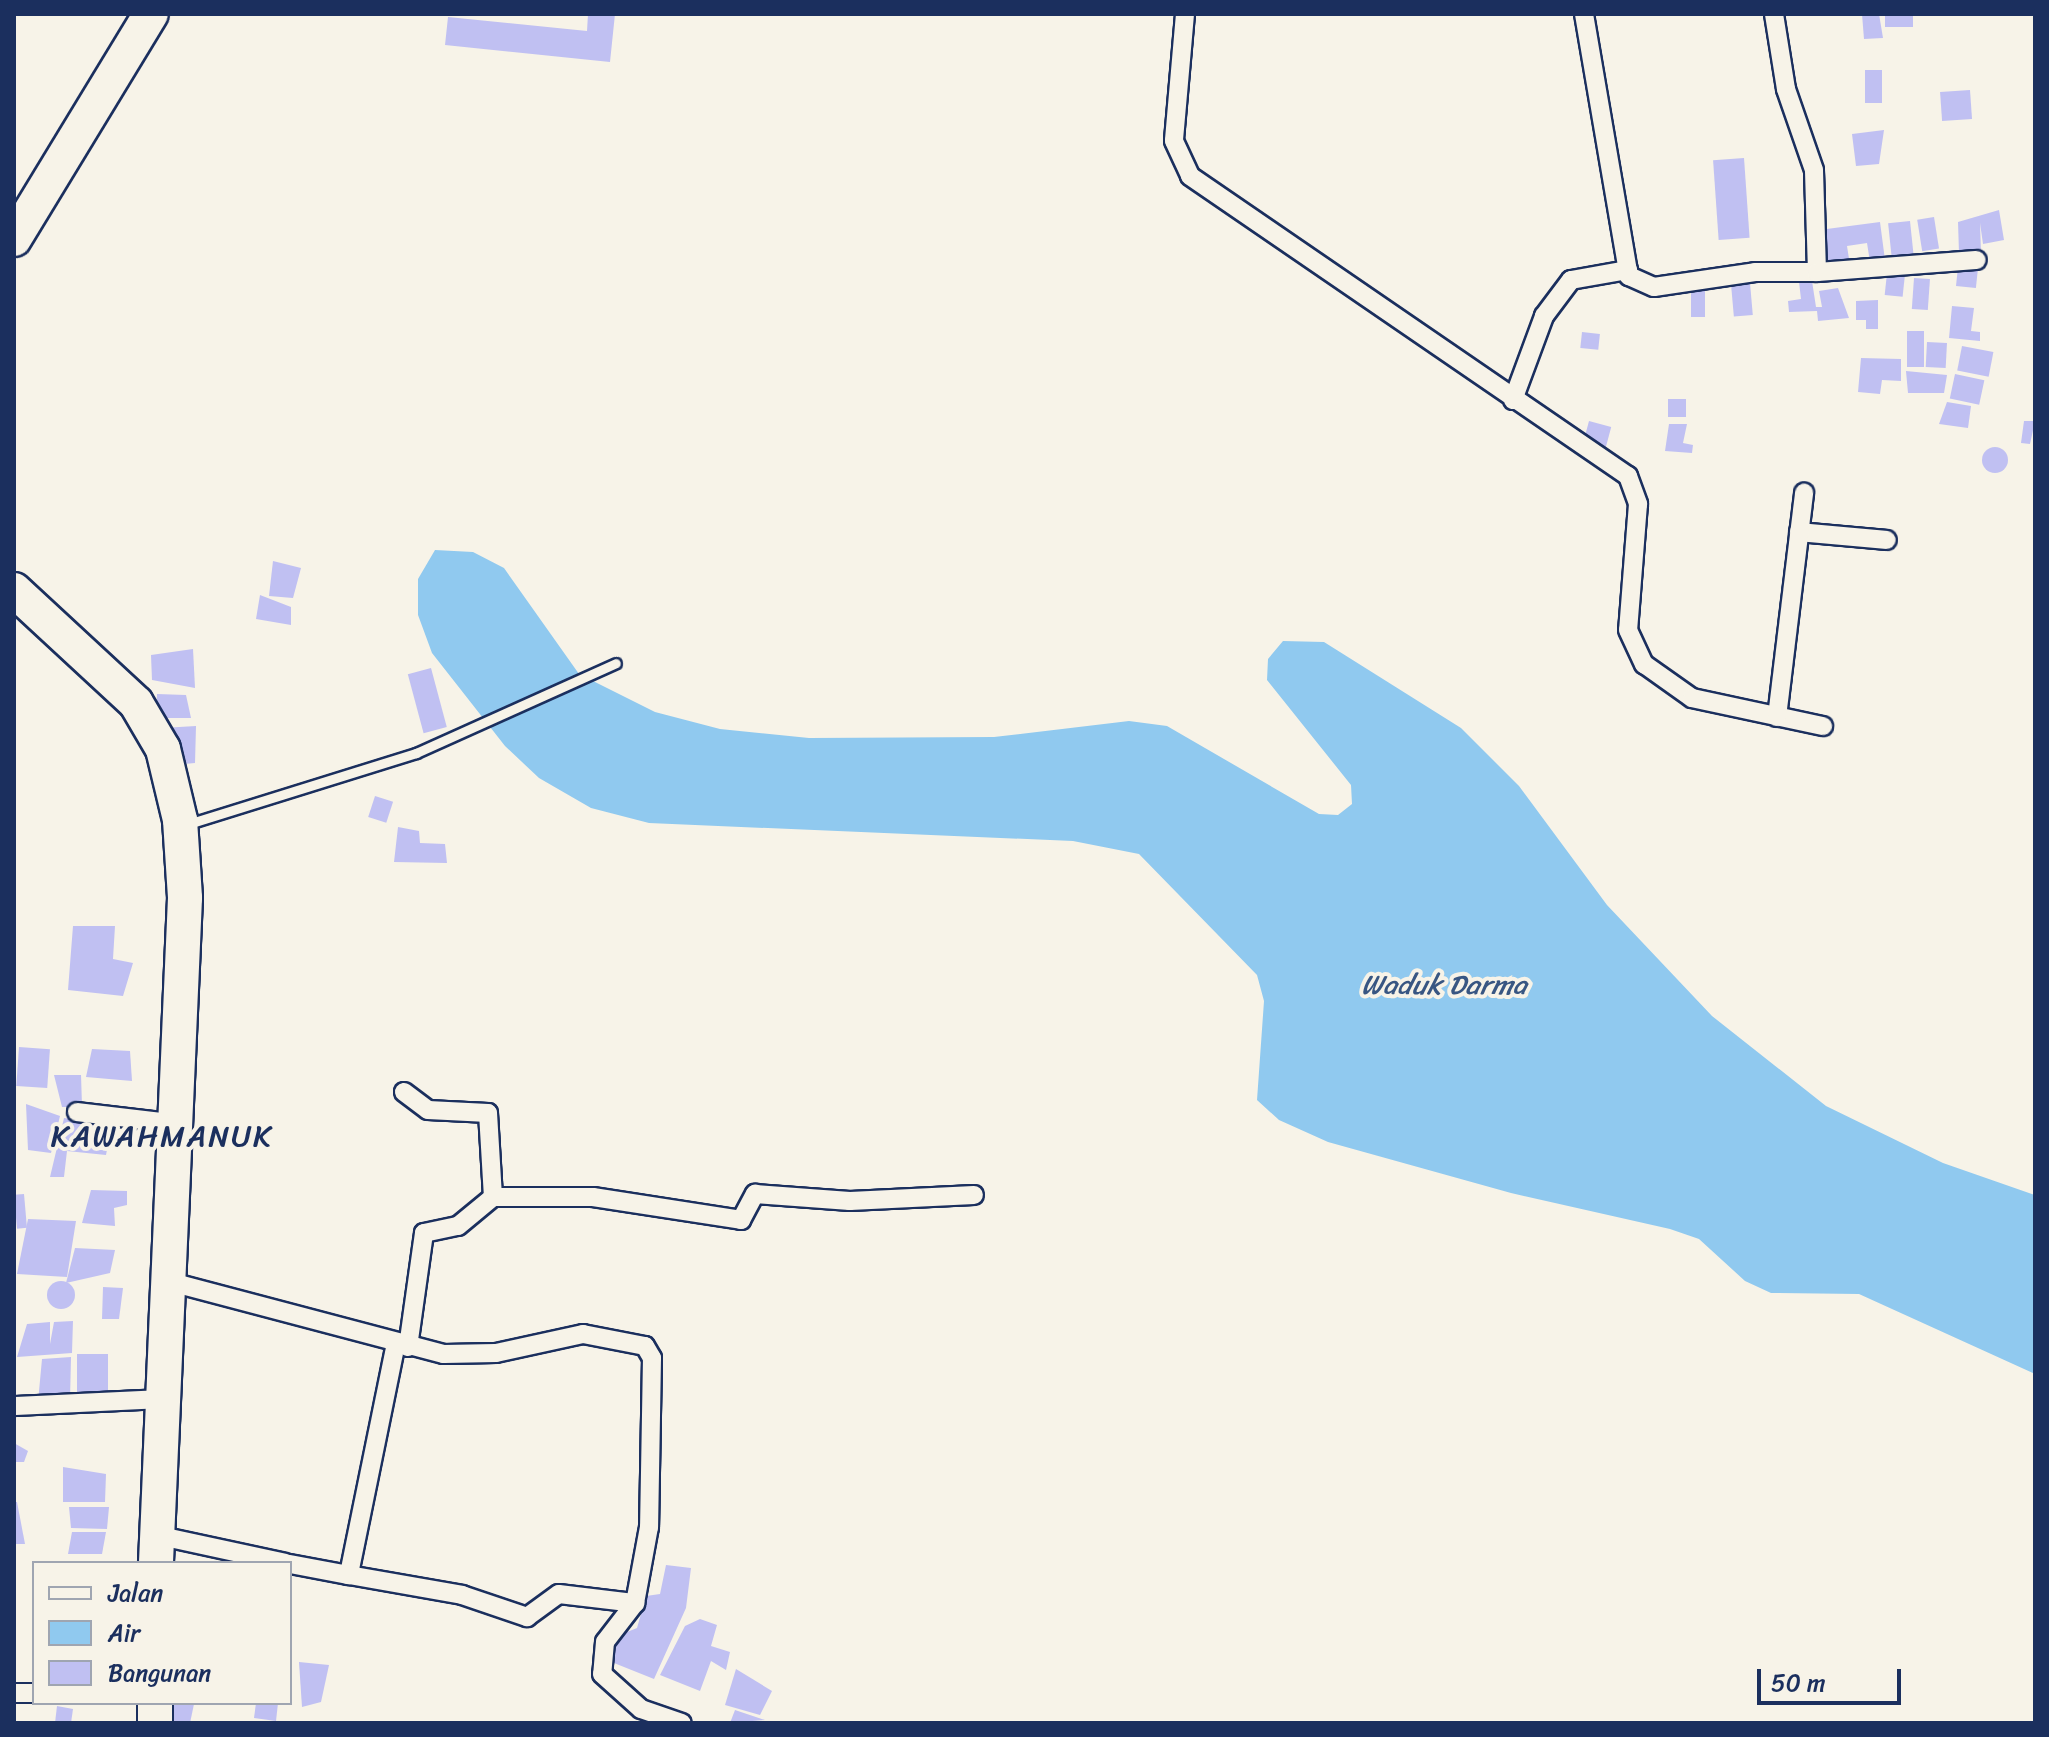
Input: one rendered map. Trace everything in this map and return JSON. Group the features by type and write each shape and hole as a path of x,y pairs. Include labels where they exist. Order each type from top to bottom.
{"highway":[{"path":"14,239 151,14"},
{"path":"14,590 136,703 163,749 180,826 185,898 171,1123 164,1399 156,1549"}],"street":[{"path":"1185,14 1174,141 1190,176 1513,400 1617,467 1636,487 1627,613 1633,649 1644,664 1692,698 1823,726"},
{"path":"1584,14 1628,270 1638,286 1654,287 1755,272 1817,272 1977,260"},
{"path":"1774,14 1790,104 1814,170 1817,272"},
{"path":"1513,400 1544,316 1571,280 1628,270"},
{"path":"1777,717 1804,493"},
{"path":"1799,532 1887,540"},
{"path":"404,1092 428,1110 488,1113 493,1197"},
{"path":"77,1112 171,1123"},
{"path":"349,1575 402,1345 424,1233 458,1226 493,1197 593,1197 741,1220 755,1194 850,1201 974,1195"},
{"path":"167,1281 402,1345 496,1353 583,1334 645,1346 652,1358 649,1527 635,1603 605,1642 602,1674 641,1709 682,1723"},
{"path":"14,1406 164,1399"},
{"path":"156,1549 261,1561"},
{"path":"292,1565 462,1595 527,1617 559,1594 635,1603"}],"lane":[{"path":"180,826 468,733 616,663"}],"water":[{"name":"Waduk Darma","path":"435,550 473,552 504,568 579,674 655,712 720,729 809,738 994,737 1129,721 1167,726 1319,814 1338,815 1352,804 1351,785 1267,680 1268,659 1283,641 1324,642 1461,728 1519,786 1607,905 1712,1016 1826,1106 1943,1163 2035,1195 2035,1374 1859,1294 1771,1293 1745,1281 1699,1239 1670,1229 1511,1193 1328,1142 1279,1120 1257,1100 1264,1001 1257,975 1139,854 1073,841 649,823 591,808 539,778 505,746 432,653 418,615 418,579"}],"building":[{"path":"588,14 615,14 610,62 445,45 448,17 587,31"},
{"path":"1862,14 1879,14 1883,38 1864,39"},
{"path":"1885,14 1913,14 1913,27 1885,27"},
{"path":"1865,70 1882,70 1882,103 1865,103"},
{"path":"1970,90 1972,119 1942,121 1940,92"},
{"path":"1884,130 1879,164 1856,166 1852,134"},
{"path":"1744,158 1750,238 1719,240 1713,160"},
{"path":"1999,210 2004,240 1983,244 1980,223 1981,252 1959,253 1958,222"},
{"path":"1934,217 1939,249 1922,251 1917,220"},
{"path":"1910,221 1914,258 1892,260 1888,223"},
{"path":"1880,222 1885,260 1870,262 1867,243 1847,246 1850,265 1824,268 1819,230"},
{"path":"1958,267 1978,269 1976,288 1956,286"},
{"path":"1887,273 1905,275 1903,297 1885,295"},
{"path":"1914,278 1930,279 1928,310 1912,309"},
{"path":"1812,281 1816,307 1822,307 1819,291 1838,288 1849,318 1818,321 1817,311 1789,312 1788,301 1801,299 1799,282"},
{"path":"1750,283 1753,315 1734,317 1731,285"},
{"path":"1691,289 1705,289 1705,317 1691,317"},
{"path":"1878,300 1878,329 1866,329 1866,320 1856,320 1856,301"},
{"path":"1952,306 1974,308 1971,331 1980,332 1980,341 1949,338"},
{"path":"1907,331 1924,331 1924,367 1907,367"},
{"path":"1582,332 1600,334 1598,350 1580,348"},
{"path":"1927,342 1947,343 1946,368 1926,367"},
{"path":"1962,346 1993,352 1989,377 1957,371"},
{"path":"1861,358 1901,359 1901,381 1882,380 1880,394 1858,392"},
{"path":"1906,371 1947,375 1944,393 1908,393"},
{"path":"1955,374 1984,380 1979,405 1950,398"},
{"path":"1668,399 1686,399 1686,417 1668,417"},
{"path":"1947,402 1971,406 1968,428 1939,424"},
{"path":"1589,421 1611,427 1605,450 1583,444"},
{"path":"2024,421 2035,421 2030,444 2021,443"},
{"path":"1669,424 1687,424 1683,443 1693,445 1692,453 1665,451"},
{"path":"1995,447 2004,451 2008,460 2004,469 1995,473 1986,469 1982,460 1986,451"},
{"path":"273,561 301,568 293,598 269,596"},
{"path":"260,595 291,607 291,625 256,619"},
{"path":"193,649 195,688 152,680 151,655"},
{"path":"431,668 447,727 424,733 408,674"},
{"path":"157,694 186,695 191,718 156,718"},
{"path":"196,726 195,763 173,765 162,728"},
{"path":"375,796 393,802 386,823 368,817"},
{"path":"398,827 419,831 420,843 445,844 447,863 394,862"},
{"path":"73,926 115,926 113,959 133,963 123,996 68,990"},
{"path":"19,1047 50,1049 47,1088 16,1086"},
{"path":"92,1049 130,1051 132,1081 86,1077"},
{"path":"54,1075 81,1075 82,1107 62,1107"},
{"path":"26,1104 60,1116 51,1153 28,1150"},
{"path":"64,1118 112,1124 106,1155 67,1151 64,1177 50,1177"},
{"path":"91,1190 127,1191 127,1205 114,1208 115,1226 82,1223"},
{"path":"24,1194 27,1228 17,1229 14,1195"},
{"path":"28,1219 76,1221 67,1277 17,1274"},
{"path":"75,1248 115,1250 110,1273 66,1283"},
{"path":"61,1281 71,1285 75,1295 71,1305 61,1309 51,1305 47,1295 51,1285"},
{"path":"103,1287 123,1288 119,1319 102,1319"},
{"path":"73,1321 72,1353 17,1357 27,1324 50,1322 50,1344 54,1322"},
{"path":"77,1354 108,1354 108,1399 77,1399"},
{"path":"71,1357 70,1400 38,1402 42,1359"},
{"path":"14,1443 28,1451 24,1462 14,1462"},
{"path":"63,1467 106,1474 105,1502 63,1502"},
{"path":"14,1502 17,1502 25,1544 14,1544"},
{"path":"69,1507 109,1507 107,1529 71,1528"},
{"path":"72,1532 106,1532 102,1554 68,1554"},
{"path":"666,1565 691,1568 686,1608 654,1679 604,1659 612,1638 637,1628 646,1596 660,1594"},
{"path":"700,1619 717,1625 711,1646 730,1652 726,1670 711,1661 700,1691 660,1675 685,1626"},
{"path":"299,1662 329,1665 321,1702 302,1707"},
{"path":"736,1669 772,1691 760,1715 725,1705"},
{"path":"167,1705 194,1705 190,1723 164,1723"},
{"path":"256,1705 278,1705 276,1721 254,1718"},
{"path":"57,1706 73,1709 71,1723 55,1723"},
{"path":"735,1710 765,1720 730,1723"}],"district":[{"name":"KAWAHMANUK","path":"162,1136"}]}
